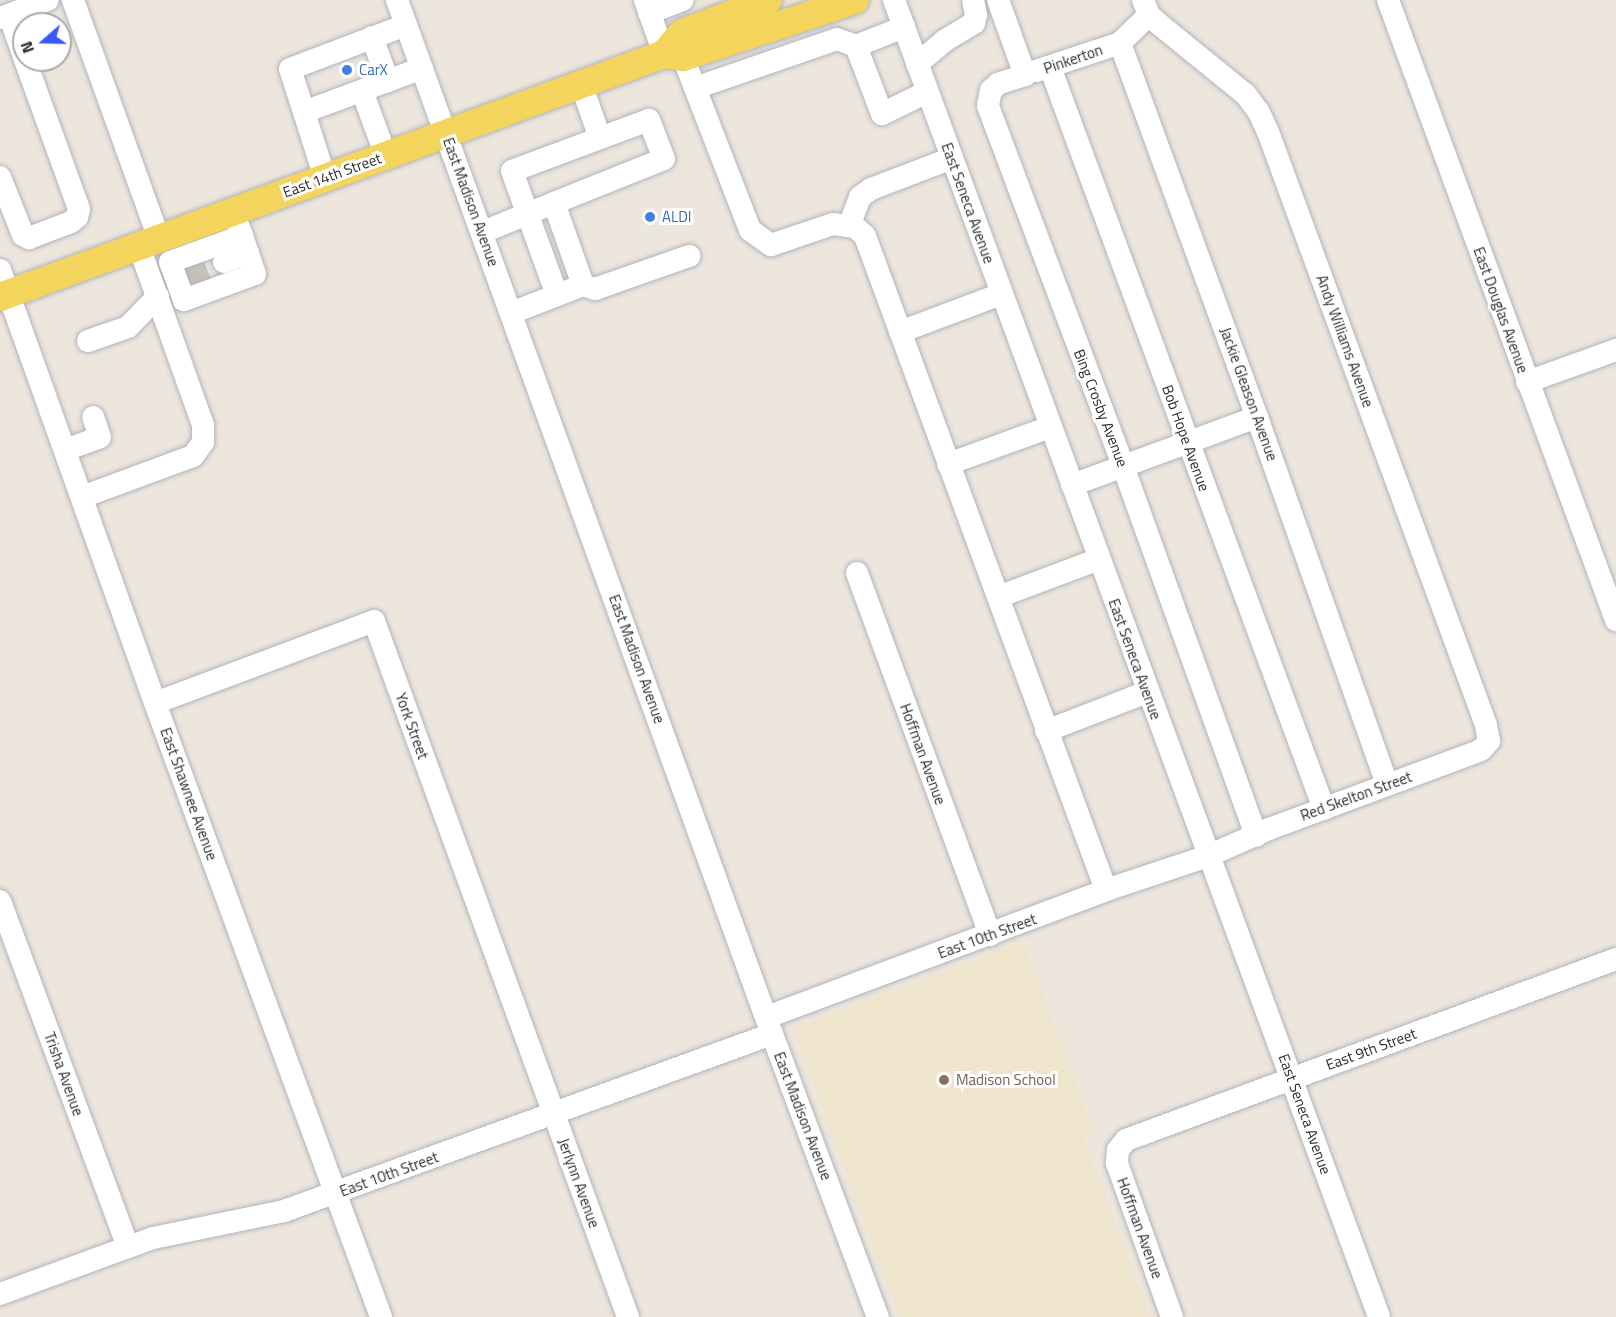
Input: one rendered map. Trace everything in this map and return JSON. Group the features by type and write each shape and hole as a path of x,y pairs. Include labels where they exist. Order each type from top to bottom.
{"main road":[{"name":"East 14th Street","path":"3,287 149,242 241,234 325,178 581,84 855,0"},
{"name":"East 14th Street","path":"674,56 682,33 759,2"}],"street":[{"path":"12,32 4,16 48,0"},
{"path":"73,0 149,242 156,292 203,425 202,442 193,456 82,497"},
{"name":"East Madison Avenue","path":"397,0 878,1317"},
{"path":"683,0 647,6 674,56 695,88 750,230 771,245 833,224 855,226 865,237 1106,890"},
{"name":"East Seneca Avenue","path":"894,0 908,22 917,64 927,92 1379,1317"},
{"path":"917,64 935,41 974,23 976,15 973,0"},
{"path":"998,0 1025,75"},
{"name":"East Douglas Avenue","path":"1388,0 1616,620"},
{"path":"1120,43 1146,7"},
{"name":"Andy Williams Avenue","path":"1146,7 1245,94 1258,111 1268,132 1486,725"},
{"path":"695,88 837,39 856,46 908,22"},
{"path":"325,178 290,69 406,25"},
{"path":"372,38 388,81"},
{"name":"Pinkerton","path":"1025,75 1120,43"},
{"name":"Jackie Gleason Avenue","path":"1120,43 1257,417 1387,785"},
{"path":"856,46 882,114 927,92"},
{"name":"Bob Hope Avenue","path":"1050,67 1324,809"},
{"path":"304,112 422,68"},
{"path":"0,177 22,235 29,238 71,222 77,217 79,209 30,72"},
{"name":"Bing Crosby Avenue","path":"1025,75 998,84 991,90 988,106 1123,466 1256,836"},
{"path":"581,84 600,138"},
{"path":"362,91 386,156"},
{"path":"483,232 528,214 554,203 664,159 649,120 512,171 528,214 557,295"},
{"path":"849,226 860,197 871,189 952,158"},
{"path":"554,203 583,285"},
{"path":"224,262 241,234"},
{"path":"241,234 255,274 184,300 181,278 170,262 241,234"},
{"path":"512,313 583,285 595,289 689,256"},
{"path":"88,341 128,327 156,292 181,278"},
{"name":"East Shawnee Avenue","path":"3,287 338,1193 381,1317"},
{"path":"900,332 1001,294"},
{"path":"1527,382 1616,350"},
{"path":"65,450 100,437 93,417"},
{"path":"1072,485 1257,417"},
{"path":"948,464 1050,426"},
{"path":"998,597 1099,559"},
{"name":"Hoffman Avenue","path":"857,573 990,935"},
{"name":"York Street","path":"155,703 374,621 532,1049"},
{"path":"1046,731 1148,692"},
{"name":"Red Skelton Street","path":"1208,856 1269,829 1481,750 1489,741 1486,725"},
{"name":"East 10th Street","path":"0,1294 153,1238 284,1211 338,1193 554,1114 990,935 1106,890 1208,856"},
{"name":"Trisha Avenue","path":"0,901 128,1248"},
{"name":"East 9th Street","path":"1126,1140 1616,959"},
{"name":"Jerlynn Avenue","path":"532,1049 628,1317"},
{"name":"Hoffman Avenue","path":"1126,1140 1118,1150 1117,1163 1172,1317"}],"shaded area":[{"name":"Madison School","path":"1023,942 1094,1133 1083,1138 1150,1317 899,1317 793,1027"}],"tunnel":[{"path":"186,276 224,262"}],"place":[{"name":"CarX","path":"347,70"},
{"name":"ALDI","path":"650,217"},
{"name":"Madison School","path":"944,1080"}]}
